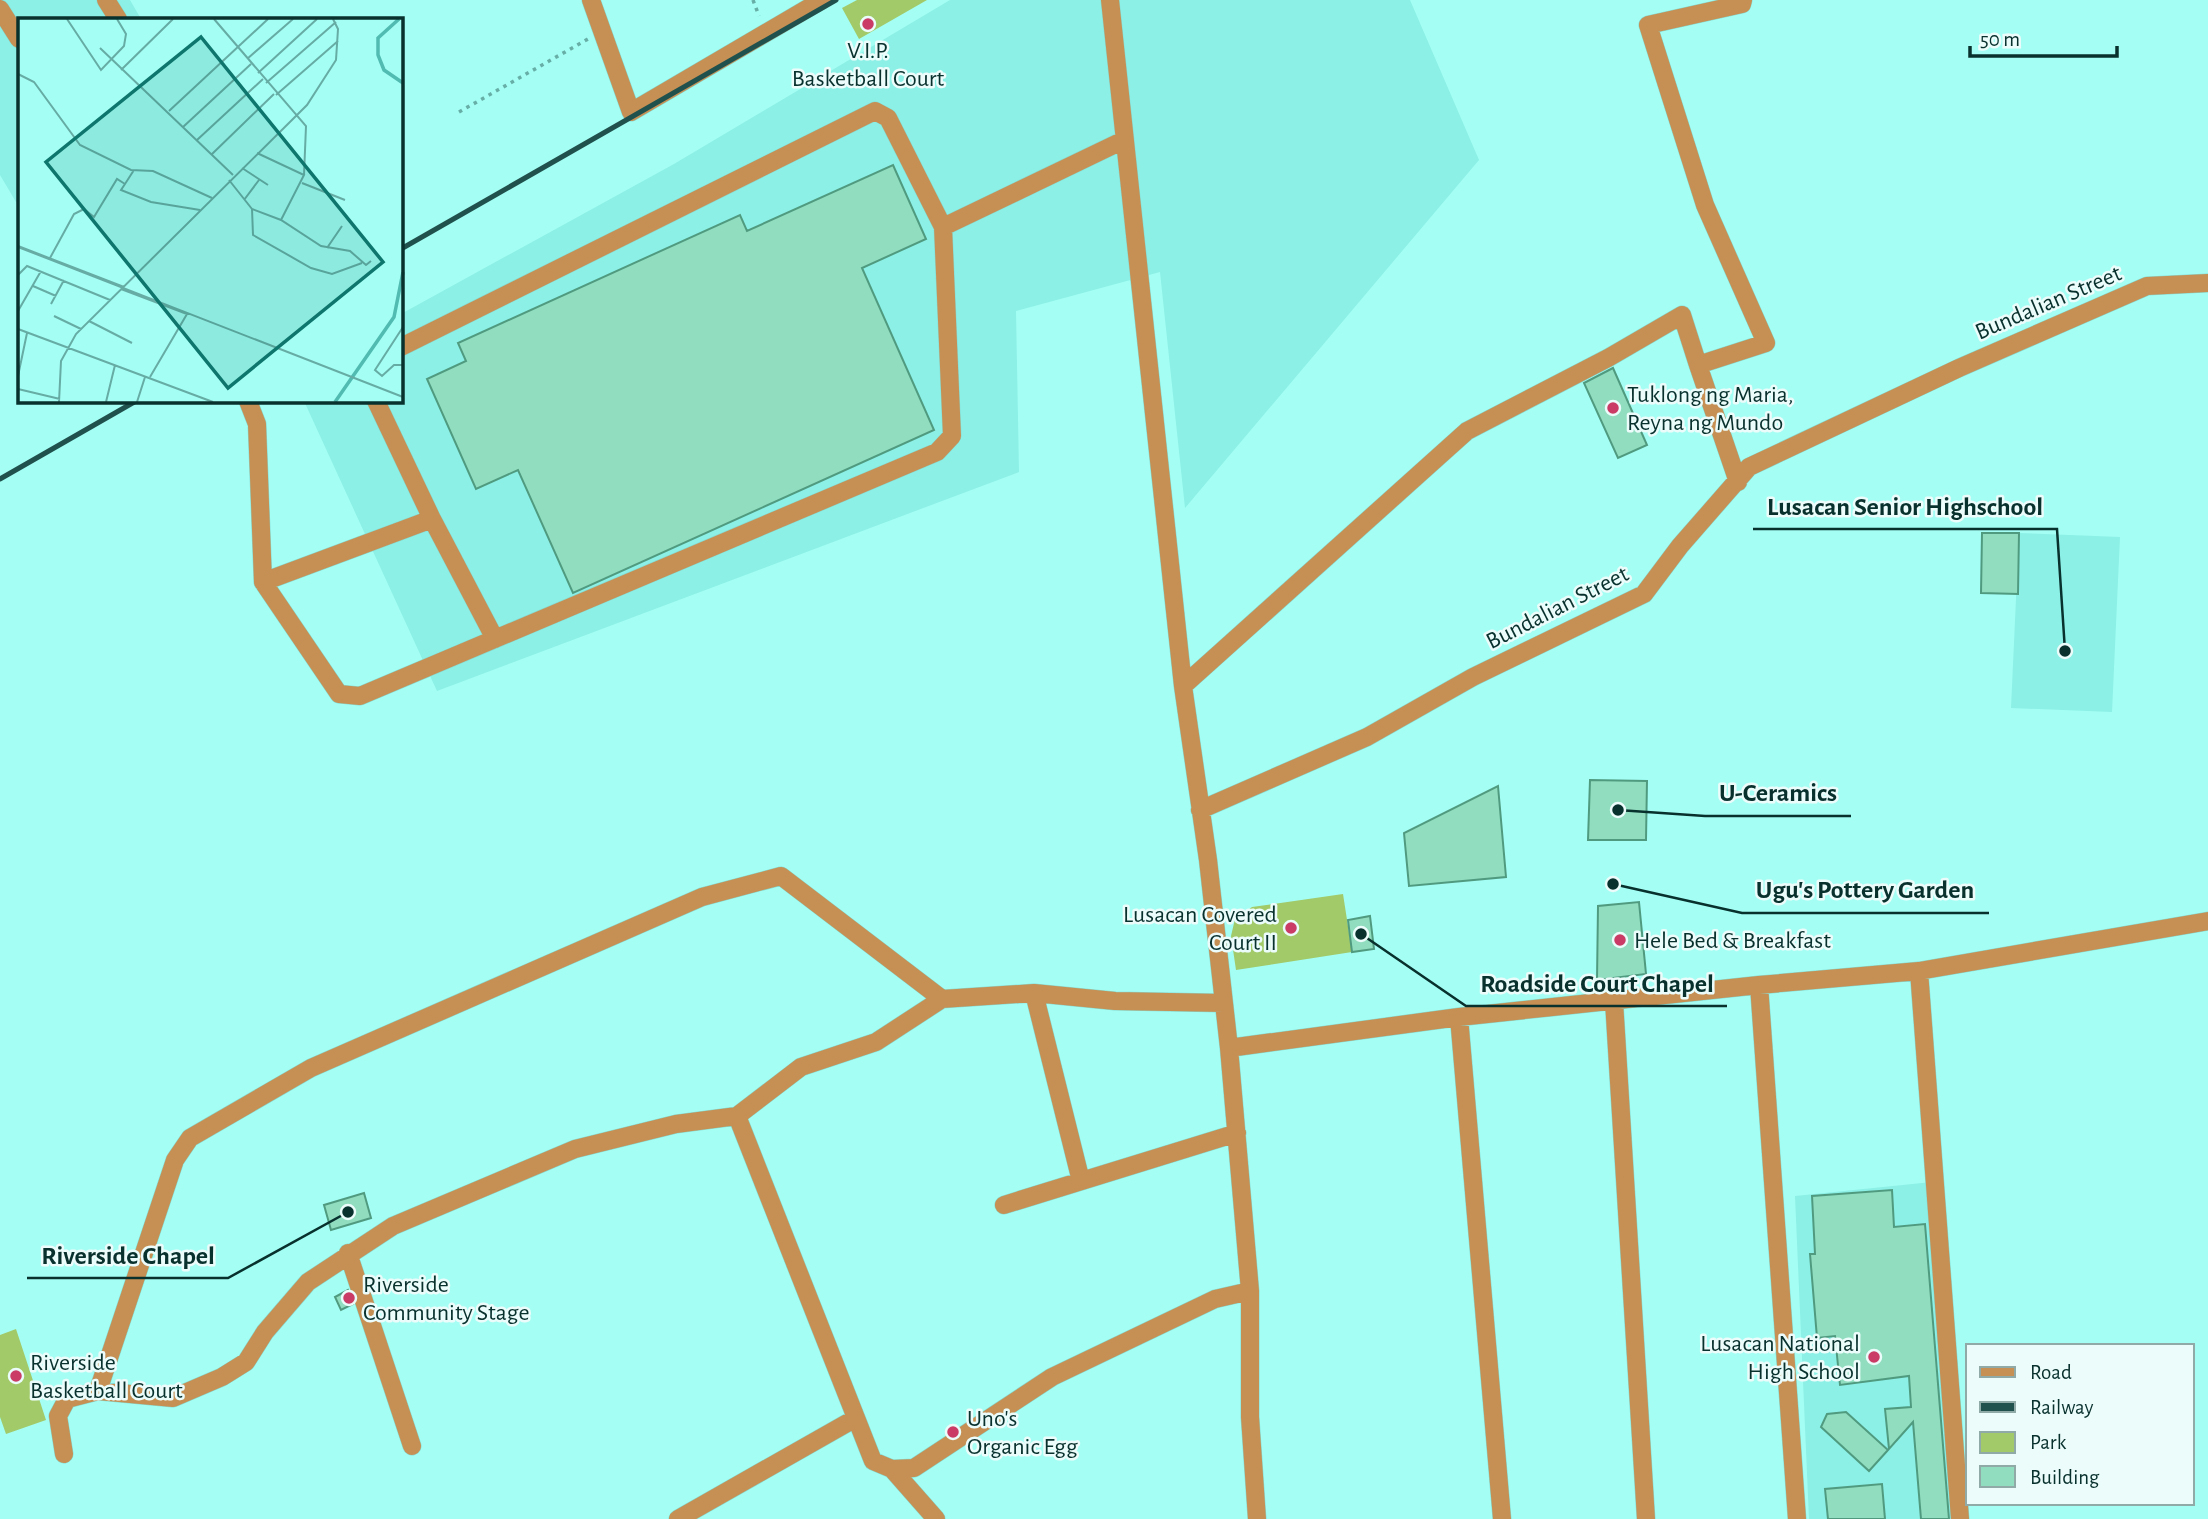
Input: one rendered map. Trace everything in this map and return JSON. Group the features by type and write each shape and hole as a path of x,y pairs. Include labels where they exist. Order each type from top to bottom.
{"street":[{"path":"106,0 117,18"},
{"path":"591,0 631,113 822,0"},
{"path":"1110,0 1183,686 1230,1048 1250,1292 1250,1417 1257,1519"},
{"path":"1698,365 1766,343 1705,205 1648,26 1742,4 1743,0"},
{"path":"0,9 18,37"},
{"path":"247,402 257,424 263,582 339,694 360,696 937,452 952,436 943,227 888,118 875,110 402,346"},
{"path":"943,227 1124,141"},
{"name":"Bundalian Street","path":"1200,810 1367,737 1473,677 1644,594 1680,546 1749,467 1959,368 2147,286 2208,283"},
{"path":"1183,686 1466,431 1608,358 1682,315 1738,482"},
{"path":"376,402 432,519 495,639"},
{"path":"263,582 432,519"},
{"path":"98,1391 175,1160 190,1138 311,1068 702,897 780,876 942,999"},
{"path":"1230,1048 1459,1017 1919,971 2208,921"},
{"path":"1919,971 1960,1519"},
{"path":"1759,985 1797,1519"},
{"path":"64,1454 58,1416 67,1399 98,1391 173,1398 222,1377 246,1362 265,1332 308,1282 348,1253 393,1226 575,1149 676,1124 737,1116 801,1067 876,1042 942,999 1034,993 1115,1001 1224,1003"},
{"path":"1034,993 1081,1181"},
{"path":"1614,1000 1646,1519"},
{"path":"1459,1017 1502,1519"},
{"path":"737,1116 873,1461 892,1469 914,1468 1052,1377 1215,1300 1250,1292"},
{"path":"1004,1205 1237,1133"},
{"path":"348,1253 412,1446"},
{"path":"678,1519 856,1418"},
{"path":"892,1469 936,1519"}],"path":[{"path":"459,112 602,31"}],"shaded area":[{"path":"0,0 130,0 140,18 18,18 18,205 0,175"},
{"path":"950,0 1410,0 1479,160 1185,508 1160,272 1016,311 1019,472 437,691 304,402 402,402 402,313 674,164"},
{"path":"2019,533 2120,537 2112,712 2011,708"},
{"name":"Lusacan National High School","path":"1932,1182 1958,1519 1809,1519 1795,1196"}],"green space":[{"name":"V.I.P. Basketball Court","path":"857,0 927,0 859,39 842,8"},
{"name":"Lusacan Covered Court II","path":"1343,894 1352,952 1236,970 1231,936 1235,919 1252,907"},
{"name":"Riverside Basketball Court","path":"16,1329 46,1420 6,1434 0,1417 0,1335"}],"building":[{"path":"893,165 926,239 862,268 934,430 573,593 518,470 476,489 427,379 466,361 458,343 740,215 747,231"},
{"name":"Tuklong ng Maria, Reyna ng Mundo","path":"1613,368 1647,445 1618,458 1584,383"},
{"path":"1982,533 2019,533 2018,594 1981,593"},
{"path":"1590,780 1647,781 1646,840 1588,840"},
{"path":"1498,786 1506,877 1409,886 1404,833"},
{"name":"Hele Bed & Breakfast","path":"1639,902 1646,974 1597,980 1598,906"},
{"path":"1370,916 1374,949 1352,952 1348,920"},
{"path":"1892,1190 1894,1227 1925,1224 1949,1519 1921,1519 1913,1422 1889,1449 1885,1409 1911,1407 1909,1376 1840,1385 1835,1336 1817,1338 1810,1254 1815,1254 1812,1196"},
{"path":"364,1193 371,1218 331,1230 324,1205"},
{"path":"348,1290 353,1304 341,1310 335,1297"},
{"path":"1846,1412 1888,1450 1869,1471 1821,1427 1827,1414"},
{"path":"1882,1484 1885,1519 1828,1519 1825,1489"}],"railway":[{"path":"402,248 836,0"},
{"path":"0,479 134,402"}],"place":[{"name":"V.I.P. Basketball Court","path":"868,24"},
{"name":"Tuklong ng Maria, Reyna ng Mundo","path":"1613,408"},
{"name":"Lusacan Senior Highschool","path":"2065,651"},
{"name":"U-Ceramics","path":"1618,810"},
{"name":"Ugu's Pottery Garden","path":"1613,884"},
{"name":"Lusacan Covered Court II","path":"1291,928"},
{"name":"Roadside Court Chapel","path":"1361,934"},
{"name":"Hele Bed & Breakfast","path":"1620,940"},
{"name":"Riverside Chapel","path":"348,1212"},
{"name":"Riverside Community Stage","path":"349,1298"},
{"name":"Lusacan National High School","path":"1874,1357"},
{"name":"Riverside Basketball Court","path":"16,1376"},
{"name":"Uno's Organic Egg","path":"953,1432"}]}
